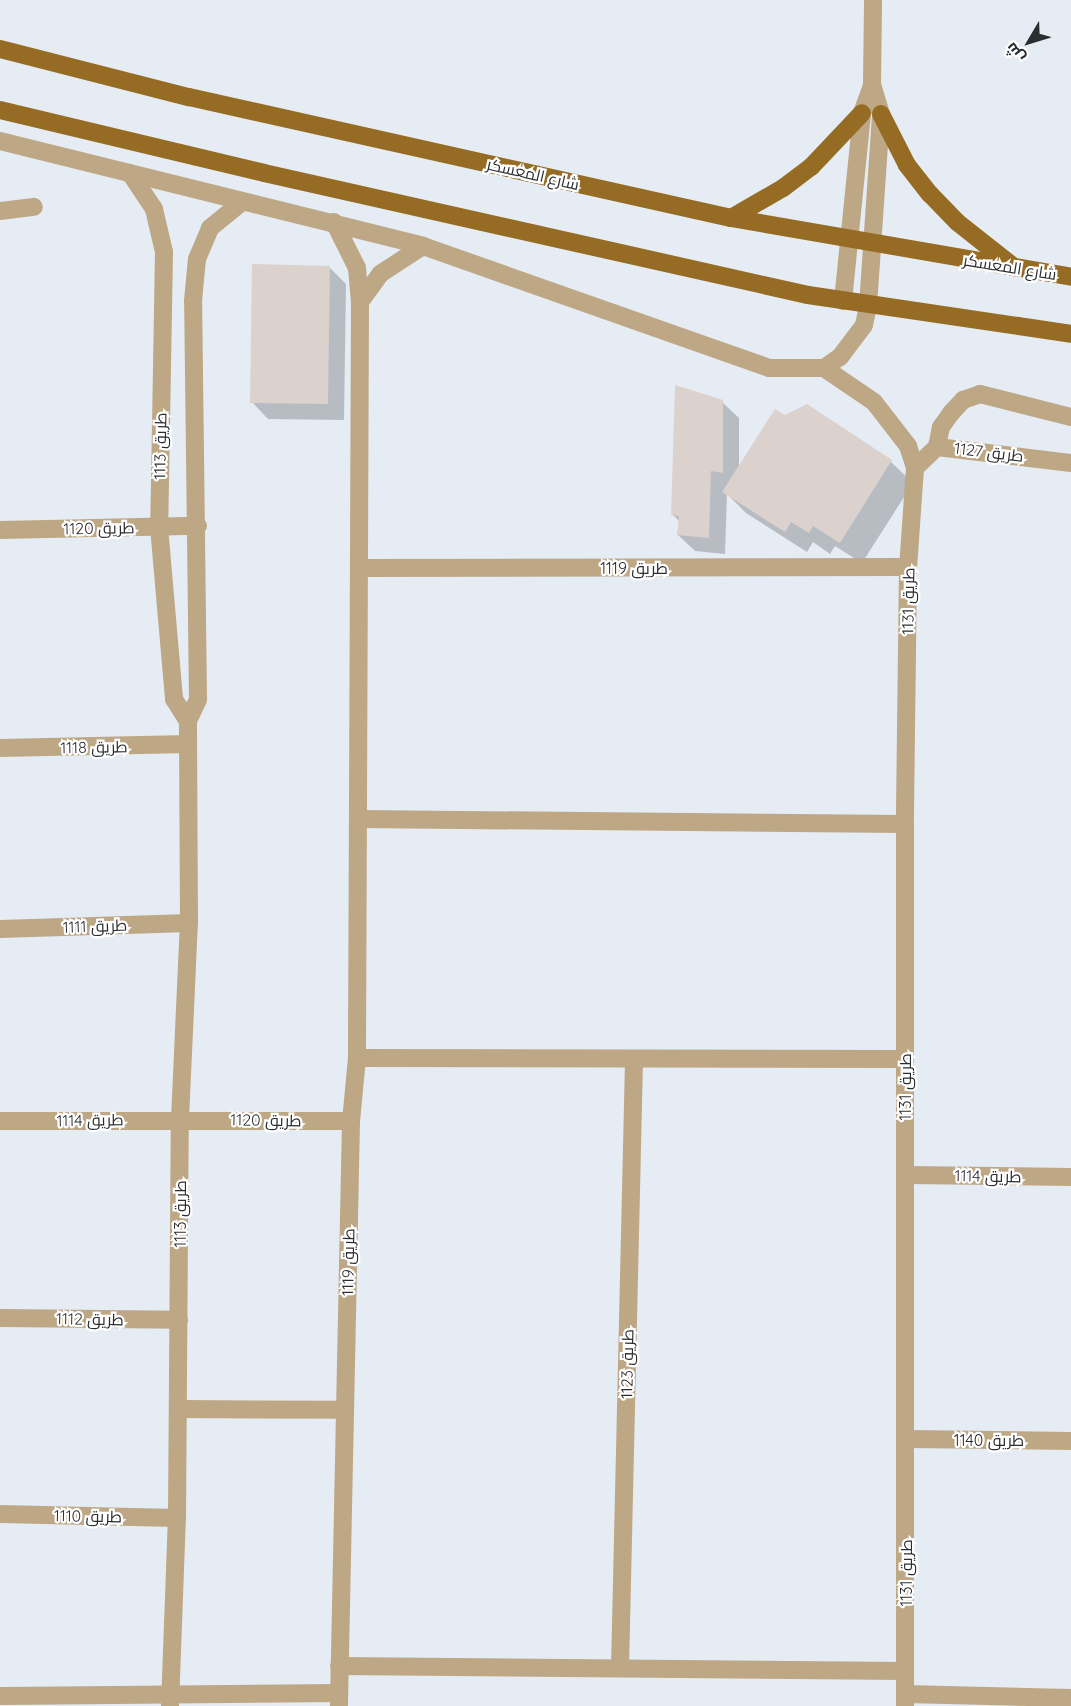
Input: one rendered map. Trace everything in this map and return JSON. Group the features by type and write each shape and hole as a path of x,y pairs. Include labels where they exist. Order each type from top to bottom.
{"main road":[{"name":"شارع المعسكر","path":"0,49 189,97 731,218 871,241 1018,270 1071,277"},
{"path":"0,110 264,174 843,301 1071,334"},
{"path":"731,218 783,188 811,167 862,114"},
{"path":"881,114 907,165 930,194 957,222 1018,270"}],"street":[{"path":"824,368 840,357 864,325 868,306 881,114 872,85 873,0"},
{"path":"843,301 862,114 872,85"},
{"path":"0,141 241,203 333,222 423,246 769,368 824,368 874,402 908,446 915,468"},
{"name":"طريق 1113","path":"130,173 154,209 164,252 159,527 174,699 188,721"},
{"name":"طريق 1113","path":"170,1700 177,1518 180,1119 189,923 188,721 198,700 198,526 193,302 197,259 210,228 241,203"},
{"path":"0,211 33,207"},
{"name":"طريق 1119","path":"333,222 357,268 360,302 357,1058 351,1121 339,1699"},
{"path":"360,302 380,274 423,246"},
{"path":"936,447 941,427 951,413 963,400 980,394 1071,417"},
{"name":"طريق 1127","path":"915,468 936,447 1071,463"},
{"name":"طريق 1131","path":"904,1700 905,824 908,567 915,468"},
{"name":"طريق 1120","path":"0,530 198,526"},
{"name":"طريق 1119","path":"359,568 908,567"},
{"name":"طريق 1118","path":"0,748 188,744"},
{"path":"358,819 905,824"},
{"name":"طريق 1111","path":"0,929 189,923"},
{"path":"357,1058 905,1059"},
{"name":"طريق 1123","path":"620,1668 634,1059"},
{"name":"طريق 1120","path":"180,1119 351,1121"},
{"name":"طريق 1114","path":"0,1121 180,1119"},
{"name":"طريق 1114","path":"906,1175 1071,1177"},
{"name":"طريق 1112","path":"0,1318 179,1320"},
{"path":"178,1409 345,1410"},
{"name":"طريق 1140","path":"906,1439 1071,1440"},
{"name":"طريق 1110","path":"0,1514 177,1518"},
{"path":"339,1666 905,1671"},
{"path":"0,1696 170,1700 339,1699"},
{"path":"904,1700 1071,1698"}],"building":[{"path":"252,264 330,266 328,404 250,403"},
{"path":"675,385 723,400 723,473 711,471 709,538 677,535 679,516 671,515"},
{"path":"807,404 892,460 840,543 813,526 809,533 791,522 785,532 722,492 775,409 785,415"}]}
